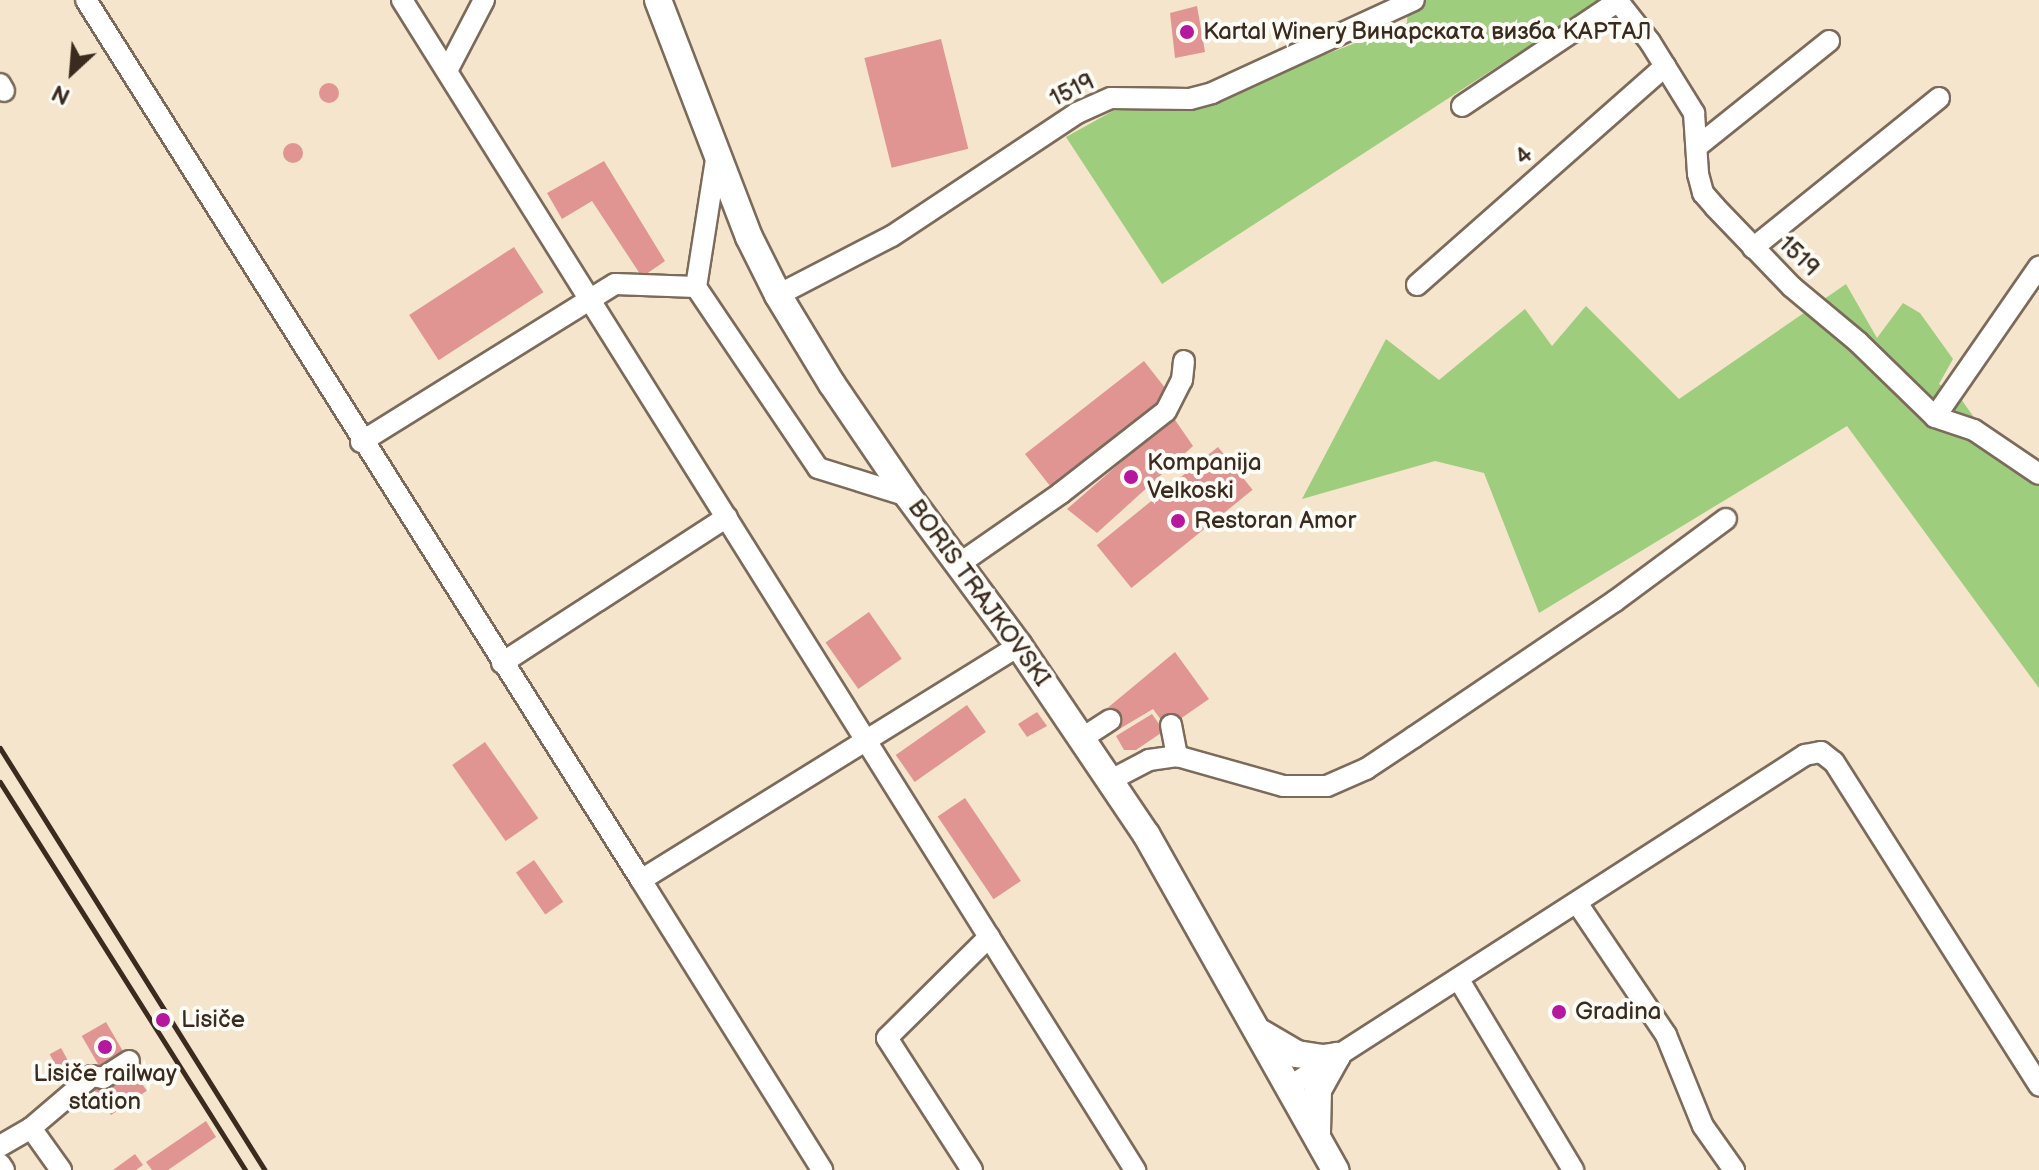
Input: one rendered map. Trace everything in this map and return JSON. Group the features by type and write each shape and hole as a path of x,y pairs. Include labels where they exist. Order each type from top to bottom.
{"main road":[{"name":"BORIS TRAJKOVSKI","path":"658,0 718,149 749,237 778,295 832,384 908,496 1019,646 1146,834 1335,1170"},
{"path":"1258,1031 1297,1054 1323,1058 1337,1056"},
{"path":"1318,1141 1315,1121 1318,1090 1337,1056"}],"street":[{"path":"86,0 361,442 822,1170"},
{"path":"402,0 1135,1170"},
{"path":"447,71 484,0"},
{"name":"1519","path":"778,295 892,236 1077,113 1111,98 1190,99 1212,93 1414,0"},
{"path":"1462,106 1618,0"},
{"name":"1519","path":"1618,0 1694,113 1698,174 1703,193 1753,248 1935,417 1974,430 2039,474"},
{"path":"1698,146 1829,41"},
{"name":"4","path":"1417,285 1665,66"},
{"path":"1753,248 1939,98"},
{"path":"718,149 696,287 818,468 908,496"},
{"path":"1935,417 2039,267"},
{"path":"361,442 590,296 615,284 696,287"},
{"path":"959,564 1061,493 1166,411 1182,380 1184,361"},
{"path":"502,663 727,517"},
{"path":"1109,781 1149,760 1177,756 1283,786 1327,786 1366,769 1414,737 1615,601 1726,519"},
{"path":"641,880 1019,646"},
{"path":"1081,739 1110,720"},
{"path":"1171,725 1177,756"},
{"path":"1289,1087 1805,755 1821,752 1834,762 2039,1085"},
{"path":"1577,903 1666,1035 1703,1126 1734,1170"},
{"path":"972,1170 887,1038 989,937"},
{"path":"1459,980 1573,1170"},
{"path":"0,1146 31,1128 92,1076 103,1078 129,1061"},
{"path":"31,1128 61,1170"},
{"path":"0,1164 4,1170"}],"green space":[{"path":"1408,0 1600,0 1162,284 1066,137 1120,107 1239,88 1407,23"},
{"path":"1846,284 1877,338 1903,303 1920,313 1953,359 1939,384 1961,399 1983,430 2039,466 2039,688 1847,426 1539,613 1484,473 1435,461 1302,499 1386,339 1439,380 1525,309 1552,346 1586,306 1679,399"}],"building":[{"name":"Kartal Winery Винарската визба КАРТАЛ","path":"1197,6 1205,52 1175,58 1170,13"},
{"path":"941,39 968,149 892,168 864,58"},
{"path":"329,83 336,86 339,93 336,100 329,103 322,100 319,93 322,86"},
{"path":"293,143 300,146 303,153 300,160 293,163 286,160 283,153 286,146"},
{"path":"604,161 665,261 642,277 592,201 562,219 547,193"},
{"path":"514,247 543,292 439,360 409,315"},
{"path":"1144,361 1169,393 1050,486 1025,454"},
{"name":"Kompanija Velkoski","path":"1173,417 1193,446 1097,533 1067,509"},
{"name":"Restoran Amor","path":"1218,447 1253,490 1131,588 1097,545"},
{"path":"869,612 902,659 858,689 826,642"},
{"path":"1175,652 1209,699 1167,728 1153,709 1116,731 1105,710"},
{"path":"967,705 986,732 915,782 896,755"},
{"path":"1037,712 1047,726 1027,737 1018,724"},
{"path":"1152,714 1164,731 1136,750 1124,750 1116,736"},
{"path":"485,742 538,818 506,841 452,765"},
{"path":"965,798 1021,881 994,899 938,816"},
{"path":"534,860 563,902 545,914 516,873"},
{"name":"Lisiče railway station","path":"106,1022 127,1058 103,1072 82,1036"},
{"path":"61,1048 72,1068 61,1074 50,1054"},
{"path":"130,1066 147,1091 111,1115 94,1090"},
{"path":"206,1121 216,1137 168,1170 152,1170 146,1162"},
{"path":"135,1154 143,1165 136,1170 113,1170"}],"railway":[{"path":"0,748 265,1170"},
{"path":"0,782 245,1170"}],"place":[{"name":"Kartal Winery Винарската визба КАРТАЛ","path":"1187,32"},
{"name":"Kompanija Velkoski","path":"1131,477"},
{"name":"Restoran Amor","path":"1178,521"},
{"name":"Gradina","path":"1559,1012"},
{"name":"Lisiče","path":"163,1020"},
{"name":"Lisiče railway station","path":"105,1047"}]}
